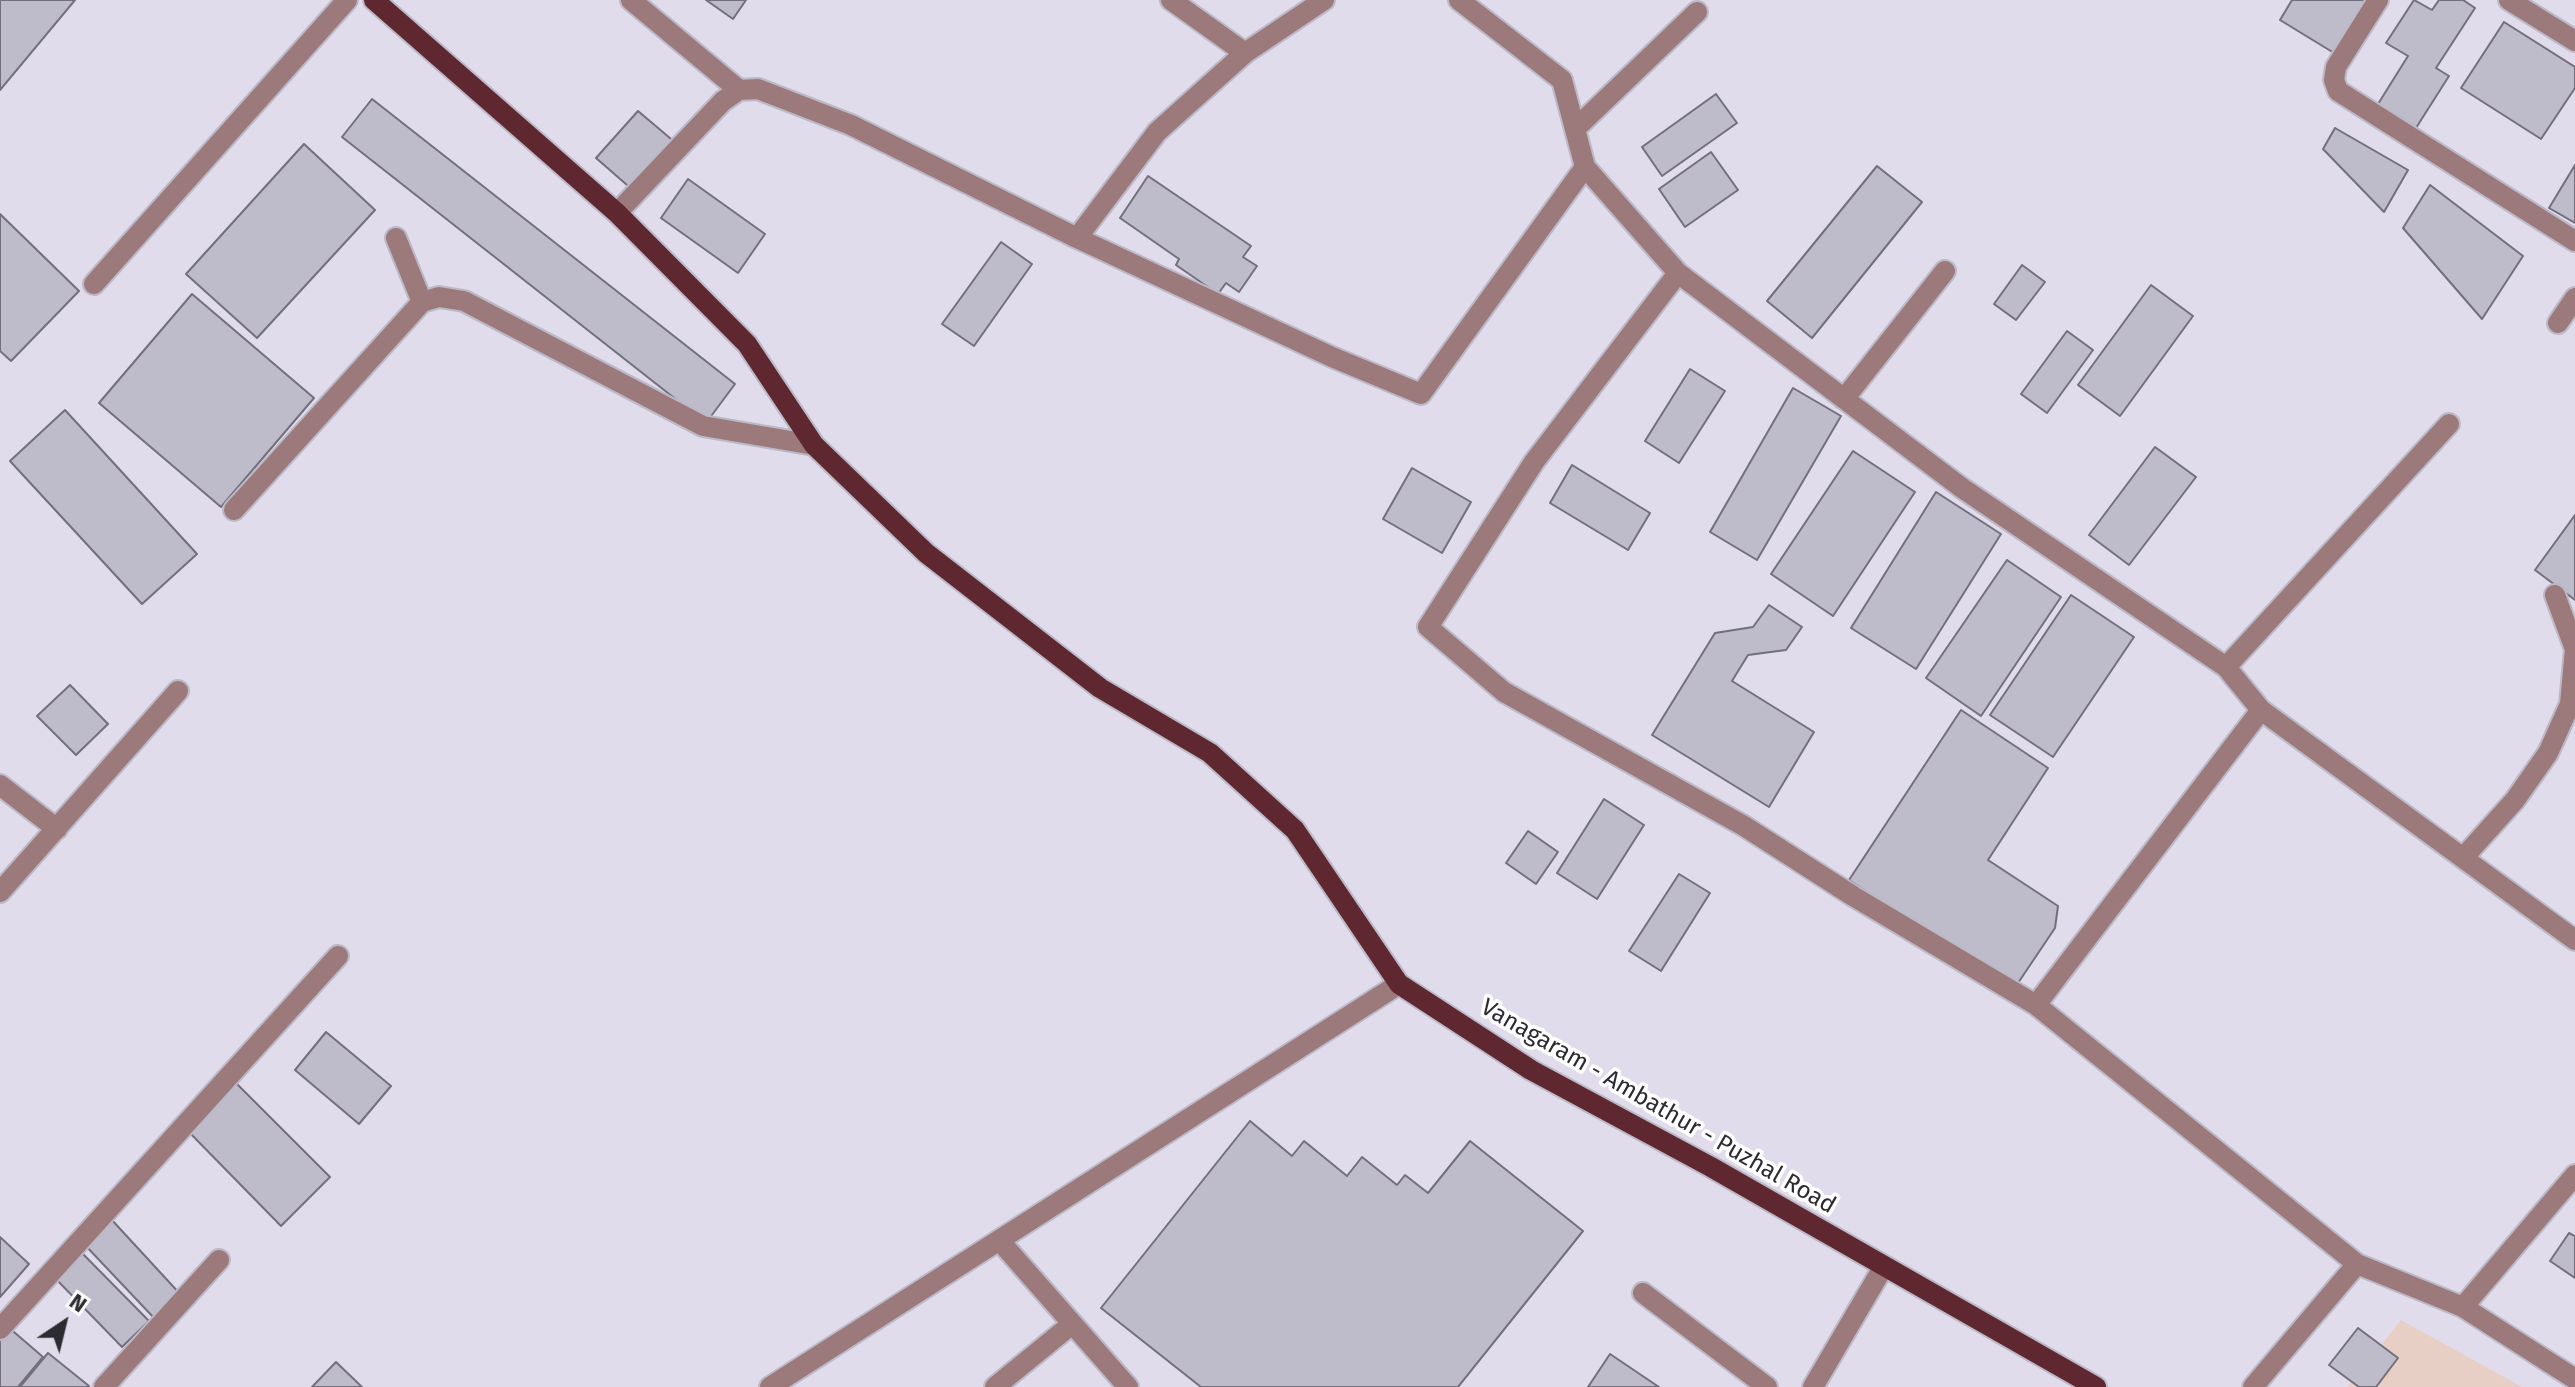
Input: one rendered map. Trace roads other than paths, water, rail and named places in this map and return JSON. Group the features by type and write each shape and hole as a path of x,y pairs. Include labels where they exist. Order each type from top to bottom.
{"main road":[{"name":"Vanagaram - Ambathur - Puzhal Road","path":"374,0 617,213 747,344 814,445 926,553 1100,688 1210,753 1295,830 1399,984 1531,1070 1711,1167 2096,1387"}],"street":[{"path":"94,284 347,0"},
{"path":"631,0 739,90"},
{"path":"1171,0 1245,53"},
{"path":"1077,238 1157,132 1245,53 1324,0"},
{"path":"1459,0 1562,80 1585,167 1678,273 1962,488 2226,667 2261,710 2575,940"},
{"path":"2378,0 2336,67 2334,80 2338,91 2575,241"},
{"path":"2509,0 2575,41"},
{"path":"1575,129 1697,12"},
{"path":"617,213 723,101 739,90 758,89 851,125 1077,238 1332,357 1421,394 1585,167"},
{"path":"396,238 422,302"},
{"path":"1844,399 1945,271"},
{"path":"1678,273 1534,462 1428,627 1504,692 1744,826 1853,896 2036,1005 2357,1264 2463,1307 2575,1379"},
{"path":"234,510 422,302 439,297 464,301 703,426 814,445"},
{"path":"2558,323 2575,298"},
{"path":"2226,667 2449,424"},
{"path":"2463,858 2515,800 2548,753 2570,704 2575,649 2555,595"},
{"path":"0,892 178,691"},
{"path":"2036,1005 2261,710"},
{"path":"0,785 57,829"},
{"path":"0,1329 338,956"},
{"path":"770,1387 1399,984"},
{"path":"2463,1307 2575,1175"},
{"path":"999,1240 1128,1387"},
{"path":"104,1387 219,1260"},
{"path":"2253,1387 2357,1264"},
{"path":"1813,1387 1884,1266"},
{"path":"1643,1293 1767,1387"},
{"path":"995,1387 1072,1324"}]}
